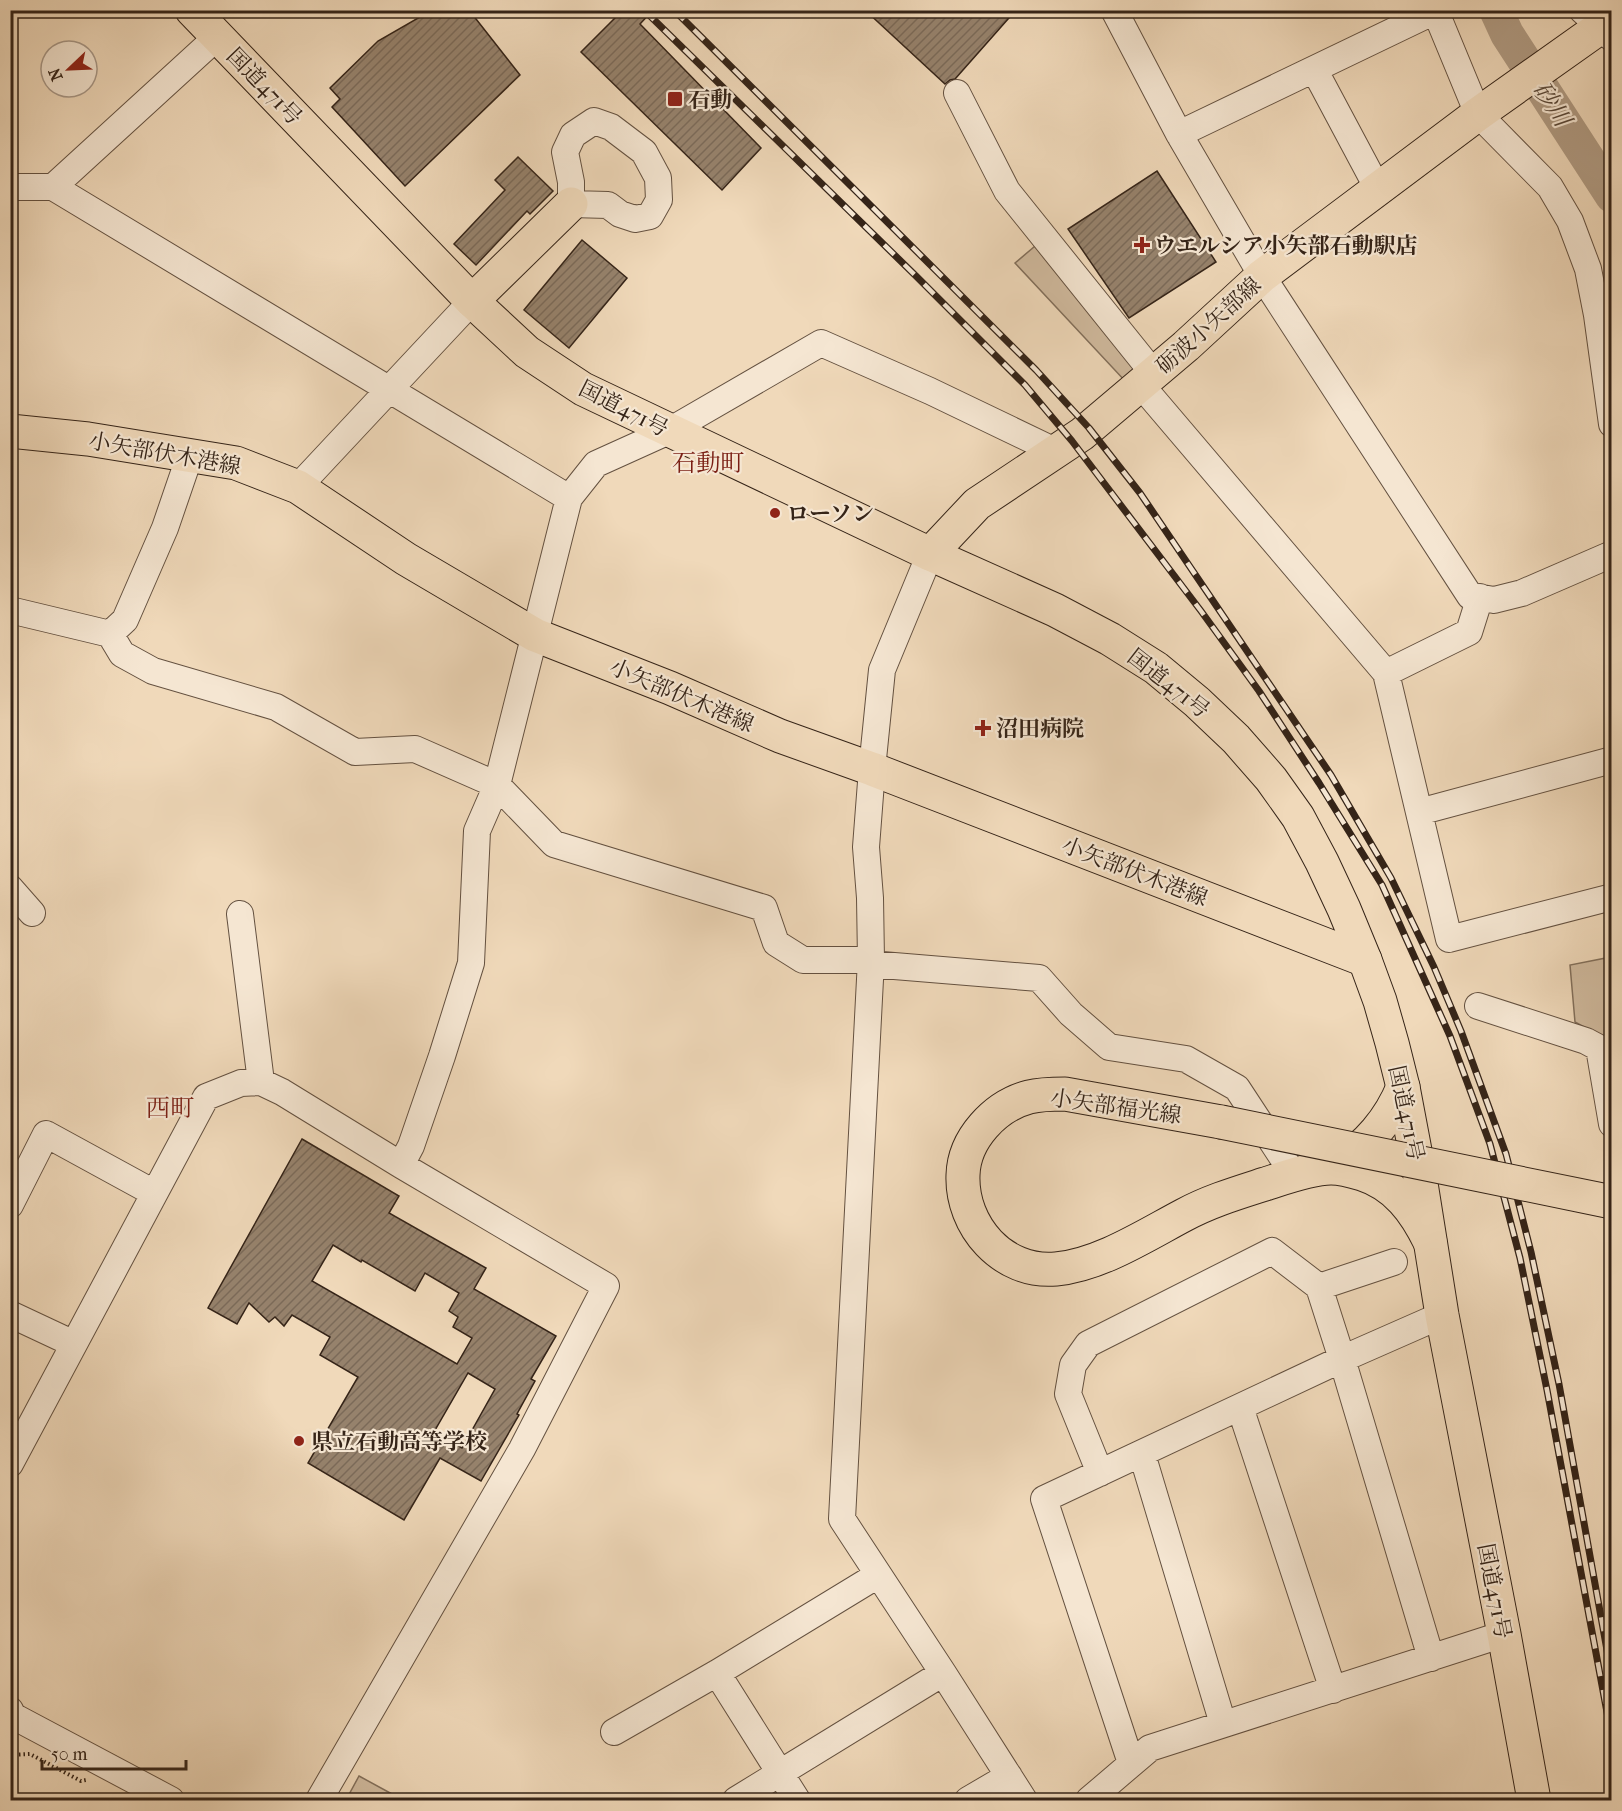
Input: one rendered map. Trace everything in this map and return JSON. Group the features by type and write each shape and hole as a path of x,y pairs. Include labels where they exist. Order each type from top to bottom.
{"main road":[{"name":"国道471号","path":"192,10 472,301 527,352 583,389 930,554 1055,610 1110,639 1156,668 1197,702 1236,739 1271,779 1298,817 1331,881 1365,960 1380,1001 1403,1087 1442,1315 1534,1800"},
{"name":"砺波小矢部線","path":"930,554 977,504 1083,434 1147,380 1262,276 1601,24"},
{"path":"472,301 571,204"},
{"name":"小矢部伏木港線","path":"10,430 88,439 236,463 298,487 405,559 536,635 670,688 780,736 872,769 1365,960"},
{"name":"小矢部福光線","path":"1330,1168 1350,1156 1368,1141 1395,1107 1403,1087"},
{"name":"小矢部福光線","path":"1431,1245 1419,1219 1404,1200 1389,1187 1349,1170 1330,1168 1294,1175 1204,1205 1102,1256 1055,1269 1036,1269 1015,1263 996,1252 982,1236 971,1217 964,1196 963,1174 968,1152 978,1132 992,1117 1028,1098 1046,1094 1065,1094 1221,1122 1611,1202"}],"street":[{"path":"1114,10 1179,134 1262,276 1470,596 1494,600 1522,593 1611,554"},
{"path":"1179,134 1435,11 1478,114 1550,187 1570,221 1588,269 1597,315 1611,424"},
{"path":"53,187 217,37"},
{"path":"1314,69 1378,189"},
{"path":"957,93 1008,191 1147,380 1386,672 1449,939 1611,897"},
{"path":"10,187 53,187 569,498"},
{"path":"298,487 472,301"},
{"path":"401,1165 411,1146 471,963 477,831 497,785 569,498 596,464 669,431 821,343 1057,452"},
{"path":"110,634 125,620 165,528 190,455"},
{"path":"930,554 882,670 872,769 866,847 871,962 842,1519 1024,1800"},
{"path":"1386,672 1469,632 1480,597"},
{"path":"10,610 110,634 122,654 153,672 276,707 355,752 415,749 497,785 554,844 764,908 776,943 803,960 871,962 1039,978 1071,1014 1109,1047 1186,1059 1237,1088 1294,1175"},
{"path":"1419,812 1611,760"},
{"path":"10,888 32,913"},
{"path":"240,914 261,1083"},
{"path":"1478,1006 1586,1041 1605,1051 1611,1124"},
{"path":"10,1464 206,1097 242,1083 261,1083 282,1092 606,1286 522,1449 319,1800"},
{"path":"10,1205 46,1134 154,1193"},
{"path":"1100,1473 1068,1394 1072,1365 1088,1344 1272,1251 1319,1287 1431,1658"},
{"path":"1319,1287 1394,1262"},
{"path":"10,1314 74,1344"},
{"path":"1131,1763 1044,1499 1342,1359 1442,1315"},
{"path":"1240,1407 1333,1690"},
{"path":"1142,1454 1224,1724"},
{"path":"614,1732 717,1673 878,1575"},
{"path":"1089,1800 1150,1748 1504,1634"},
{"path":"717,1673 797,1800"},
{"path":"735,1800 943,1673"},
{"path":"10,1710 13,1716 171,1800"},
{"path":"968,1800 1009,1776"}],"shaded area":[{"path":"1041,241 1139,369 1126,382 1015,263"},
{"path":"1611,957 1611,1042 1575,1022 1570,965"},
{"path":"359,1776 403,1800 346,1800"}],"building":[{"path":"432,10 469,10 520,75 405,186 332,107 340,99 330,88 378,41"},
{"path":"623,10 653,10 640,24 761,148 722,190 581,52"},
{"path":"865,10 1016,10 955,79 945,84"},
{"path":"518,157 553,191 530,214 527,211 476,265 454,244 505,190 495,180"},
{"name":"ウエルシア小矢部石動駅店","path":"1157,171 1216,262 1129,318 1068,229"},
{"path":"582,240 627,278 569,348 524,310"},
{"path":"302,1139 399,1196 389,1213 486,1268 474,1289 556,1336 531,1379 535,1381 517,1414 519,1415 481,1481 440,1458 404,1520 308,1463 358,1377 320,1355 330,1337 292,1315 284,1326 275,1317 269,1322 249,1303 237,1324 208,1308","holes":["333,1245 415,1291 425,1273 459,1293 449,1311 458,1317 453,1327 472,1338 457,1364 312,1281","468,1373 495,1389 462,1448 434,1432"]}],"waterway":[{"name":"砂川","path":"1496,10 1507,34 1612,196"}],"railway":[{"path":"644,10 1025,385 1072,441 1259,691 1382,885 1450,1036 1490,1144 1520,1258 1612,1739"},
{"path":"674,10 1036,370 1089,428 1140,493 1331,775 1391,878 1434,967 1461,1031 1506,1154 1531,1252 1559,1384 1612,1678"}],"place":[{"name":"石動","path":"675,99"},
{"name":"ウエルシア小矢部石動駅店","path":"1142,245"},
{"name":"ローソン","path":"775,513"},
{"name":"沼田病院","path":"983,728"},
{"name":"県立石動高等学校","path":"299,1441"}],"district":[{"name":"石動町","path":"708,463"},
{"name":"西町","path":"170,1108"}]}
